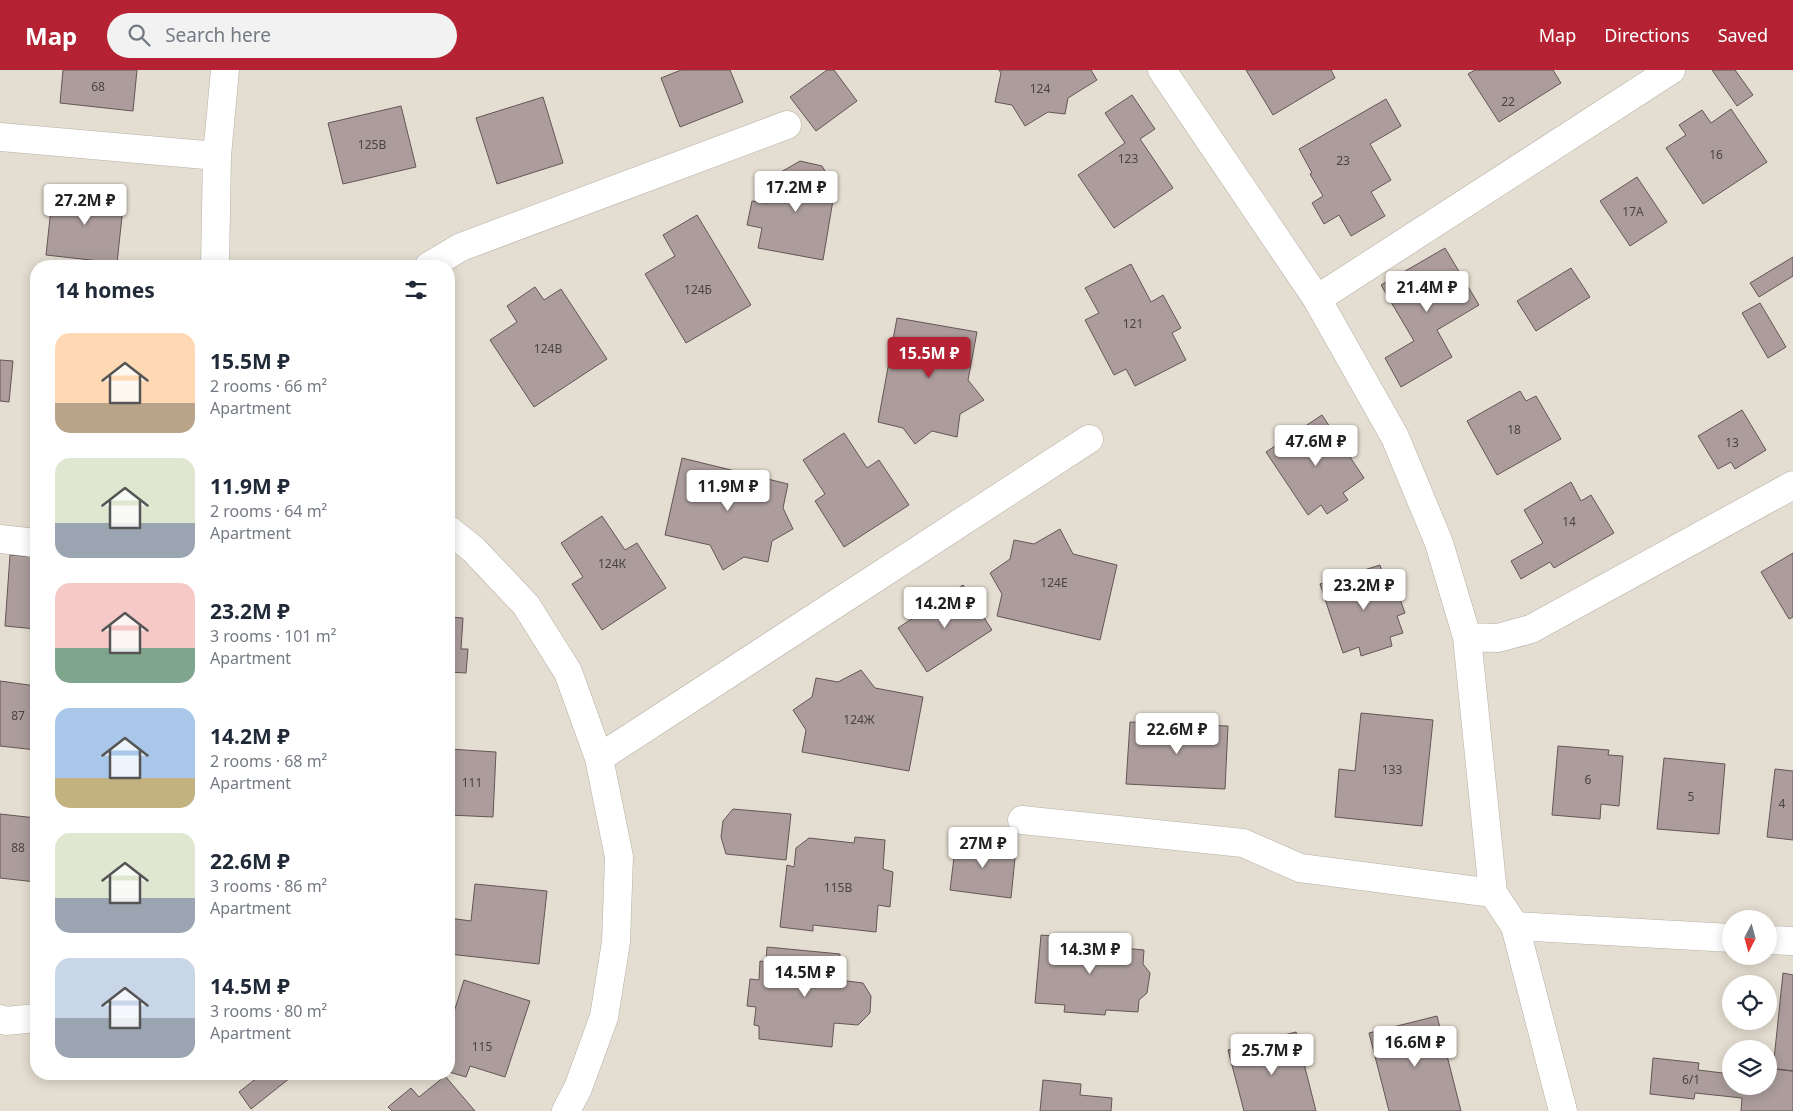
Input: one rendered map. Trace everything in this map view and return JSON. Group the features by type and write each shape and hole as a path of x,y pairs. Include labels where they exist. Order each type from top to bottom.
{"street":[{"path":"214,260 217,156 225,70"},
{"path":"1162,70 1317,299 1395,438 1439,543 1467,637 1493,893 1515,926 1563,1111"},
{"path":"1317,299 1671,70"},
{"path":"439,260 461,247 787,125"},
{"path":"0,138 217,156"},
{"path":"599,758 1090,439"},
{"path":"1467,637 1498,638 1531,629 1793,485"},
{"path":"455,535 474,550 526,605 568,672 599,758 619,857 616,942 604,1017 578,1088 566,1111"},
{"path":"0,539 30,542"},
{"path":"1022,820 1243,843 1300,868 1493,893"},
{"path":"1515,926 1722,938"},
{"path":"1778,940 1793,941"},
{"path":"0,1019 6,1021 30,1019"}],"building":[{"path":"63,70 137,70 133,111 60,103"},
{"path":"681,70 730,70 743,102 680,127 661,78"},
{"path":"827,70 834,70 857,101 816,131 790,97"},
{"path":"999,70 1091,70 1097,80 1068,98 1065,114 1048,112 1025,126 1012,105 995,102 1001,73"},
{"path":"1246,70 1331,70 1335,78 1273,115"},
{"path":"1475,70 1553,70 1561,83 1499,122 1468,74"},
{"path":"1712,70 1735,70 1753,95 1737,106"},
{"path":"1132,95 1155,129 1140,139 1173,188 1114,228 1078,175 1125,143 1105,113"},
{"path":"543,97 563,163 497,184 476,118"},
{"path":"1386,99 1401,126 1370,144 1391,180 1371,192 1385,216 1351,236 1339,215 1324,224 1312,203 1323,196 1310,174 1312,173 1299,149"},
{"path":"401,106 416,167 343,184 328,123"},
{"path":"1731,109 1767,162 1703,204 1666,148 1686,135 1679,125 1702,110 1711,123"},
{"path":"800,161 822,166 831,181 827,199 833,200 823,260 758,248 762,228 747,225 752,201 767,203 770,185 778,187 781,172"},
{"path":"1637,177 1667,222 1630,246 1600,201"},
{"path":"53,190 124,198 117,260 90,260 46,255"},
{"path":"697,215 751,305 686,343 645,274 675,256 663,235"},
{"path":"1445,248 1479,305 1437,330 1452,357 1401,387 1385,358 1414,341 1381,285"},
{"path":"1793,257 1793,276 1759,297 1750,283"},
{"path":"1131,264 1151,302 1163,295 1181,328 1172,333 1186,360 1135,386 1126,369 1114,375 1085,320 1099,313 1085,288"},
{"path":"1571,268 1590,297 1536,331 1517,301"},
{"path":"535,287 544,300 561,289 607,359 534,407 490,340 517,322 507,306"},
{"path":"1760,303 1786,347 1768,358 1742,313"},
{"path":"897,318 977,332 968,380 984,400 960,414 957,437 932,431 915,444 903,428 878,422"},
{"path":"0,360 13,361 9,402 0,401"},
{"path":"1520,391 1526,401 1536,396 1561,439 1497,475 1467,421"},
{"path":"1742,410 1766,450 1735,469 1731,462 1718,469 1698,436"},
{"path":"1322,415 1364,478 1343,493 1348,500 1327,514 1321,505 1308,515 1266,452"},
{"path":"844,433 867,468 879,460 909,505 844,547 815,501 825,494 803,460"},
{"path":"682,458 788,484 783,508 793,529 772,541 768,562 744,557 723,570 710,545 665,535"},
{"path":"1571,482 1581,501 1591,495 1614,533 1554,568 1550,562 1521,579 1511,561 1543,543 1524,510"},
{"path":"602,516 625,550 637,543 666,588 602,630 572,584 583,577 561,543"},
{"path":"1060,529 1073,554 1117,565 1100,640 997,616 1002,594 990,573 1010,559 1014,540 1034,544"},
{"path":"1793,553 1793,617 1789,619 1761,572"},
{"path":"10,555 30,557 30,628 5,626"},
{"path":"1380,565 1388,591 1396,588 1405,613 1397,616 1403,633 1390,637 1392,646 1361,656 1359,647 1343,653 1320,584"},
{"path":"963,585 992,630 927,672 898,628"},
{"path":"455,617 463,618 461,649 468,649 466,673 455,672"},
{"path":"861,670 875,688 923,697 909,771 802,752 806,730 793,710 812,697 816,678 838,682"},
{"path":"0,681 30,685 30,749 0,746"},
{"path":"1361,713 1433,720 1422,826 1335,817 1339,769 1355,771"},
{"path":"1130,722 1228,726 1225,789 1126,784"},
{"path":"1558,746 1609,750 1608,755 1623,756 1619,806 1601,804 1600,819 1552,815"},
{"path":"455,749 496,752 493,817 455,815"},
{"path":"1664,758 1725,764 1719,834 1657,829"},
{"path":"1775,769 1793,771 1793,840 1767,837"},
{"path":"733,809 791,814 786,860 726,854 721,837 723,821"},
{"path":"0,814 30,817 30,881 0,878"},
{"path":"855,837 885,840 883,869 893,872 890,907 878,905 876,932 813,925 813,931 780,927 787,865 794,867 796,848 809,838 854,843"},
{"path":"956,841 1016,848 1011,898 950,890"},
{"path":"475,884 547,891 539,964 455,955 455,919 471,921"},
{"path":"1041,935 1124,942 1123,948 1144,950 1143,964 1150,973 1147,993 1139,1000 1138,1012 1106,1010 1105,1015 1064,1012 1065,1005 1035,1003"},
{"path":"767,947 840,954 839,980 863,983 871,996 870,1013 858,1025 834,1023 832,1047 759,1039 759,1026 754,1025 756,1007 747,1006 750,979 759,980 760,961 766,962"},
{"path":"1783,973 1793,975 1793,1071 1777,1069 1776,1040"},
{"path":"464,980 530,1001 505,1077 470,1066 466,1077 455,1074 455,1009"},
{"path":"1437,1016 1461,1111 1389,1111 1369,1033"},
{"path":"1296,1032 1316,1111 1244,1111 1228,1050"},
{"path":"1653,1058 1699,1063 1698,1070 1722,1073 1722,1095 1777,1095 1777,1069 1793,1071 1793,1111 1741,1111 1742,1098 1695,1093 1694,1099 1650,1094"},
{"path":"254,1080 287,1080 251,1109 239,1092"},
{"path":"440,1080 448,1080 475,1111 392,1111 388,1107 411,1088 419,1097"},
{"path":"1043,1080 1081,1084 1080,1095 1112,1098 1111,1111 1040,1111"}]}
